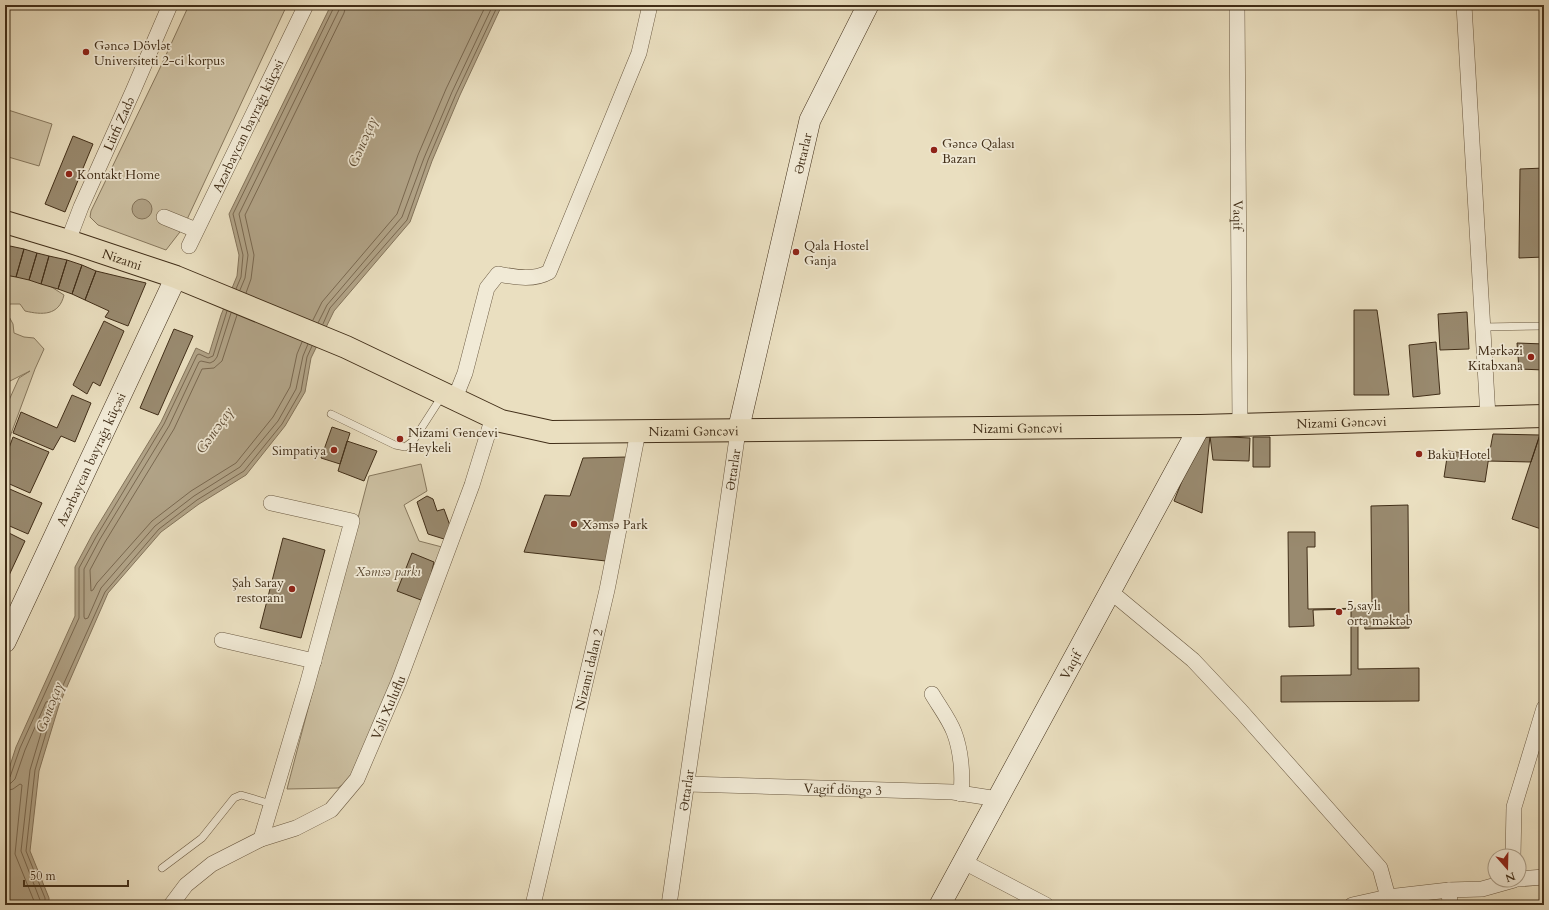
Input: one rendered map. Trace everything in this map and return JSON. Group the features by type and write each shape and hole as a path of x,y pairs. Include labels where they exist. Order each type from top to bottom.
{"main road":[{"path":"5,222 68,241"},
{"name":"Nizami","path":"68,241 176,277 215,292 346,347 449,395"},
{"name":"Nizami Gəncəvi","path":"449,395 461,403 500,421 551,432 1200,426 1544,416"}],"street":[{"name":"Lütfi Zadə","path":"68,241 81,207 170,5"},
{"name":"Azərbaycan bayrağı küçəsi","path":"188,246 306,5"},
{"path":"449,395 465,373 487,288 498,274 520,278 541,277 549,272 639,53 650,5"},
{"name":"Əttarlar","path":"669,905 738,431 810,120 868,5"},
{"name":"Vaqif","path":"1237,5 1240,425"},
{"path":"1464,6 1488,417"},
{"path":"164,217 196,230"},
{"name":"Azərbaycan bayrağı küçəsi","path":"5,642 176,277"},
{"name":"Vəli Xuluflu","path":"171,905 186,885 212,864 261,839 296,828 331,810 357,779 404,667 472,486 493,417"},
{"name":"Vaqif","path":"940,905 1200,426"},
{"name":"Nizami dalan 2","path":"533,905 607,590 638,432"},
{"path":"261,839 314,661 352,521 271,503"},
{"path":"1110,592 1193,660 1241,711 1380,868 1388,897"},
{"path":"222,640 314,661"},
{"path":"932,694 953,730 958,744 962,794"},
{"path":"1513,848 1514,807 1544,708"},
{"name":"Vagif döngə 3","path":"687,784 962,794 998,799"},
{"path":"964,862 1046,905"},
{"path":"1527,878 1544,877"},
{"path":"1352,905 1388,897 1487,888"},
{"path":"1449,890 1450,905"}],"lane":[{"path":"1464,6 1502,5"},
{"path":"1482,327 1544,326"},
{"path":"331,414 395,446 405,447 413,441 449,395"},
{"path":"162,868 202,838 234,798 241,795 271,804"}],"green space":[{"path":"189,5 287,5 183,228 166,250 98,225 90,217 91,211"},
{"path":"5,109 52,124 39,166 5,156"},
{"path":"5,257 64,295 62,302 58,307 49,312 38,313 25,311 20,304 10,304 6,311 13,324 14,333 24,337 34,338 44,349 5,450 5,409 19,378 30,371 10,381 5,387"},
{"name":"Xəmsə parkı","path":"421,464 427,491 404,505 419,541 442,547 414,625 354,776 338,788 287,789 369,476"}],"water":[{"name":"Gəncəçay","path":"331,5 502,5 460,95 432,161 410,222 334,311 311,358 305,392 285,426 246,475 199,504 161,532 108,593 59,705 39,771 30,851 49,898 49,905 5,905 5,781 16,747 75,616 75,567 92,535 161,422 196,348 209,354 221,315 237,276 239,255 229,214"},
{"path":"138,199 146,199 152,205 152,213 146,219 138,219 132,213 132,205"}],"building":[{"name":"Kontakt Home","path":"73,136 93,144 65,212 45,204"},
{"path":"1544,168 1544,257 1519,258 1520,169"},
{"path":"10,246 24,249 16,277 5,275 5,265"},
{"path":"24,249 37,253 29,280 16,277"},
{"path":"37,253 49,256 41,284 29,280"},
{"path":"49,256 67,260 58,289 41,284"},
{"path":"67,260 82,265 72,294 58,289"},
{"path":"82,265 96,271 85,300 72,294"},
{"path":"96,271 146,283 128,326 105,317 109,311 85,300"},
{"path":"1354,310 1377,310 1389,395 1354,395"},
{"path":"1467,312 1469,349 1440,350 1438,314"},
{"path":"104,321 124,331 100,386 93,382 87,394 73,385"},
{"path":"174,329 193,336 158,415 140,408"},
{"path":"1436,342 1440,394 1413,397 1409,345"},
{"name":"Mərkəzi Kitabxana","path":"1517,343 1544,344 1544,370 1519,369"},
{"path":"72,395 91,403 75,442 61,436 53,450 13,433 21,412 57,428"},
{"name":"Simpatiya","path":"332,427 350,433 340,464 321,458"},
{"path":"1542,428 1544,428 1544,530 1512,519"},
{"path":"1493,434 1540,435 1531,462 1488,461"},
{"path":"1200,436 1210,436 1202,513 1174,501"},
{"path":"1210,436 1250,438 1249,461 1213,460"},
{"path":"13,437 49,452 30,493 5,482 5,459"},
{"path":"1253,437 1270,437 1270,467 1253,467"},
{"path":"347,441 377,451 364,481 338,471"},
{"path":"1448,451 1489,456 1485,482 1444,477"},
{"name":"Xəmsə Park","path":"627,457 606,561 524,552 545,495 570,496 583,458"},
{"path":"5,487 42,503 28,534 5,524"},
{"path":"427,496 433,499 437,511 444,509 452,531 449,536 444,539 428,534 417,502"},
{"path":"1408,505 1409,628 1365,629 1364,621 1358,621 1358,669 1419,668 1419,701 1281,702 1281,676 1351,675 1351,609 1313,610 1314,626 1289,627 1288,532 1315,532 1315,547 1307,547 1308,609 1372,608 1371,506"},
{"path":"5,531 25,541 5,584"},
{"name":"Şah Saray restoranı","path":"283,538 325,550 301,638 260,628"},
{"path":"412,553 434,562 429,583 421,600 397,591"}],"place":[{"name":"Gəncə Dövlət Universiteti 2-ci korpus","path":"86,52"},
{"name":"Gəncə Qalası Bazarı","path":"934,150"},
{"name":"Kontakt Home","path":"69,174"},
{"name":"Qala Hostel Ganja","path":"796,252"},
{"name":"Mərkəzi Kitabxana","path":"1531,357"},
{"name":"Nizami Gencevi Heykeli","path":"400,439"},
{"name":"Simpatiya","path":"334,450"},
{"name":"Baku Hotel","path":"1419,454"},
{"name":"Xəmsə Park","path":"574,524"},
{"name":"Şah Saray restoranı","path":"292,589"},
{"name":"5 saylı orta məktəb","path":"1339,612"}]}
